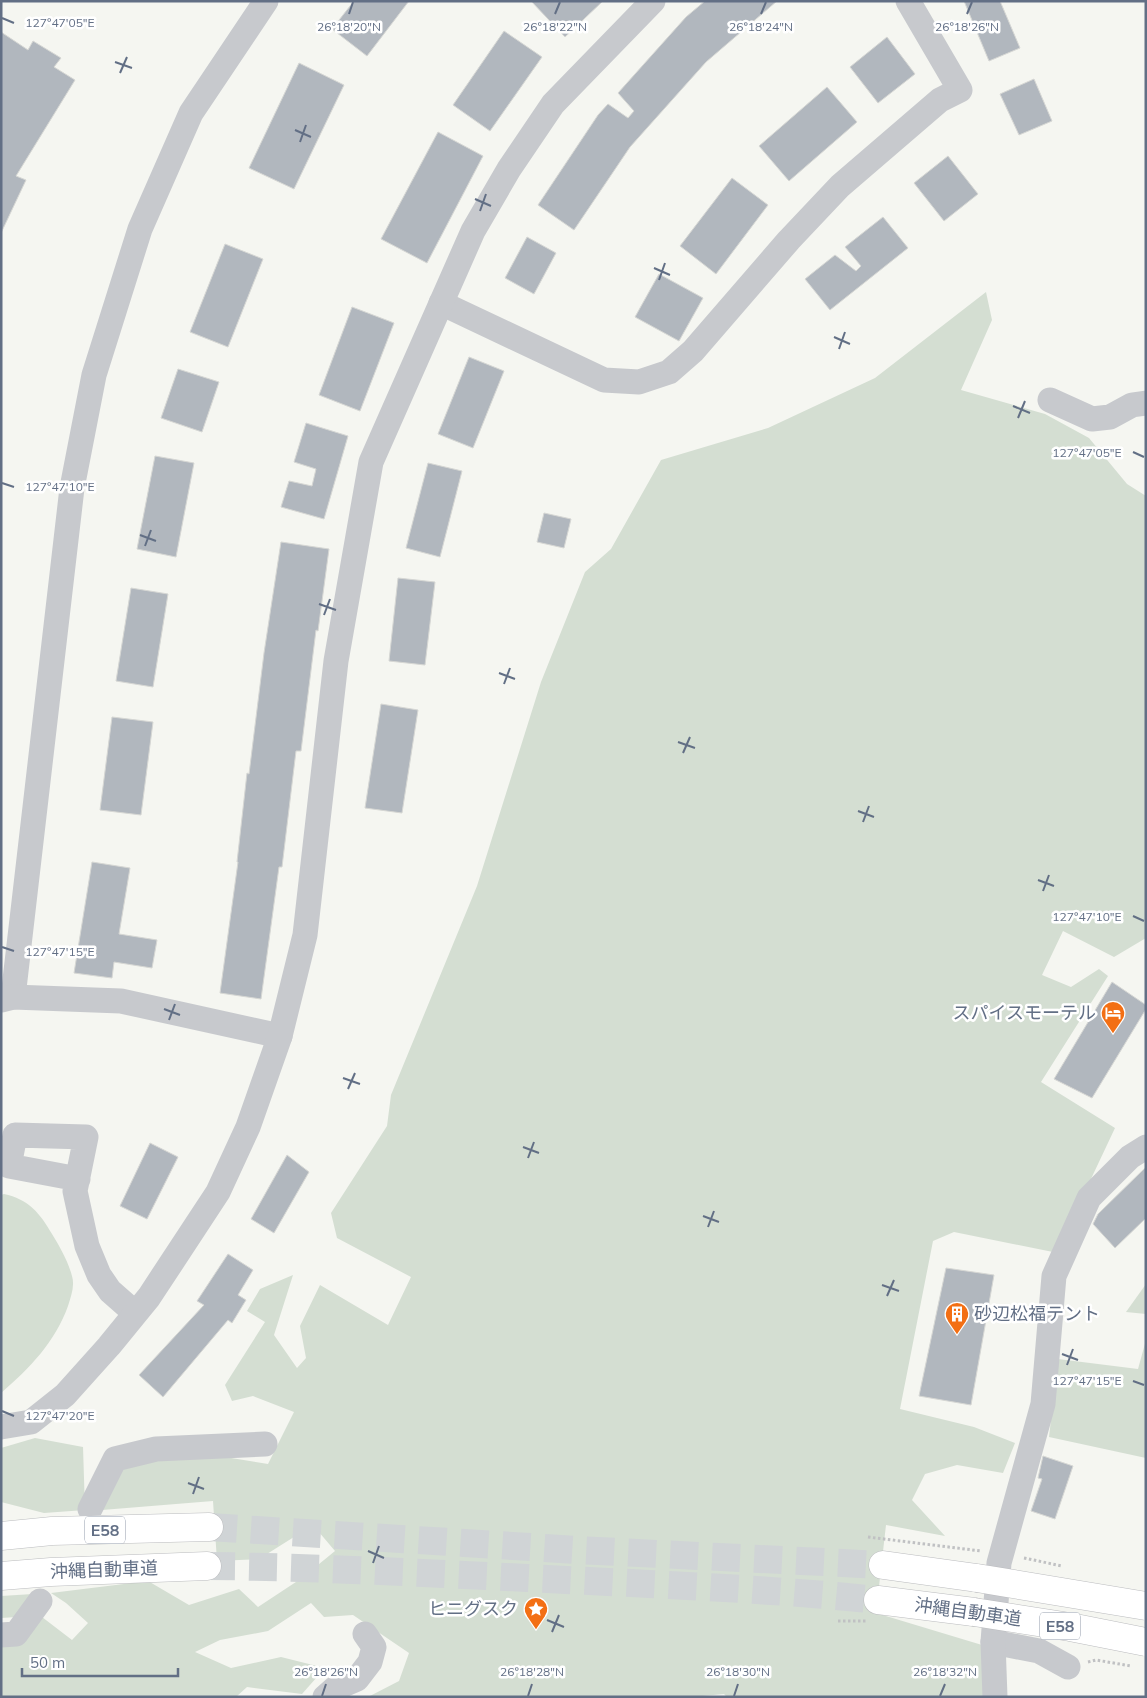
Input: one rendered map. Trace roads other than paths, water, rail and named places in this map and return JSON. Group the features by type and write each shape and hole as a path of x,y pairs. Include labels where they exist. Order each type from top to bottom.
{"highway":[{"name":"E58","path":"1,1536 52,1532 210,1527"},
{"name":"沖縄自動車道","path":"883,1565 977,1578 1146,1606"},
{"name":"沖縄自動車道","path":"1,1576 51,1572 207,1566"},
{"name":"沖縄自動車道","path":"878,1600 1070,1627 1141,1654"}],"street":[{"path":"266,1 191,113 140,229 94,375 72,488 7,999 121,1001 280,1036"},
{"path":"1,1427 31,1422 65,1395 109,1346 148,1297 218,1192 248,1127 280,1036 305,935 336,661 371,462 473,231 509,169 553,104 653,1"},
{"path":"441,303 604,380 639,382 669,372 693,350 789,240 840,186 940,100 960,90 908,1"},
{"path":"1050,400 1092,419 1110,417 1132,405 1146,403"},
{"path":"995,1697 993,1642 999,1563 1043,1404 1054,1276 1089,1198 1130,1157 1146,1147"},
{"path":"78,1179 75,1192 88,1246 99,1275 110,1291 135,1313"},
{"path":"90,1509 115,1459 156,1449 265,1444"},
{"path":"1,1635 16,1634 40,1601"},
{"path":"325,1697 334,1688 357,1679 370,1662 374,1647 365,1634"},
{"path":"993,1642 1039,1651 1068,1667"}],"tunnel":[{"path":"209,1527 577,1550 883,1565"},
{"path":"207,1566 367,1570 659,1584 791,1592 878,1600"}],"place":[{"name":"スパイスモーテル","path":"1113,1034"},
{"name":"砂辺松福テント","path":"957,1335"},
{"name":"ヒニグスク","path":"536,1630"}]}
